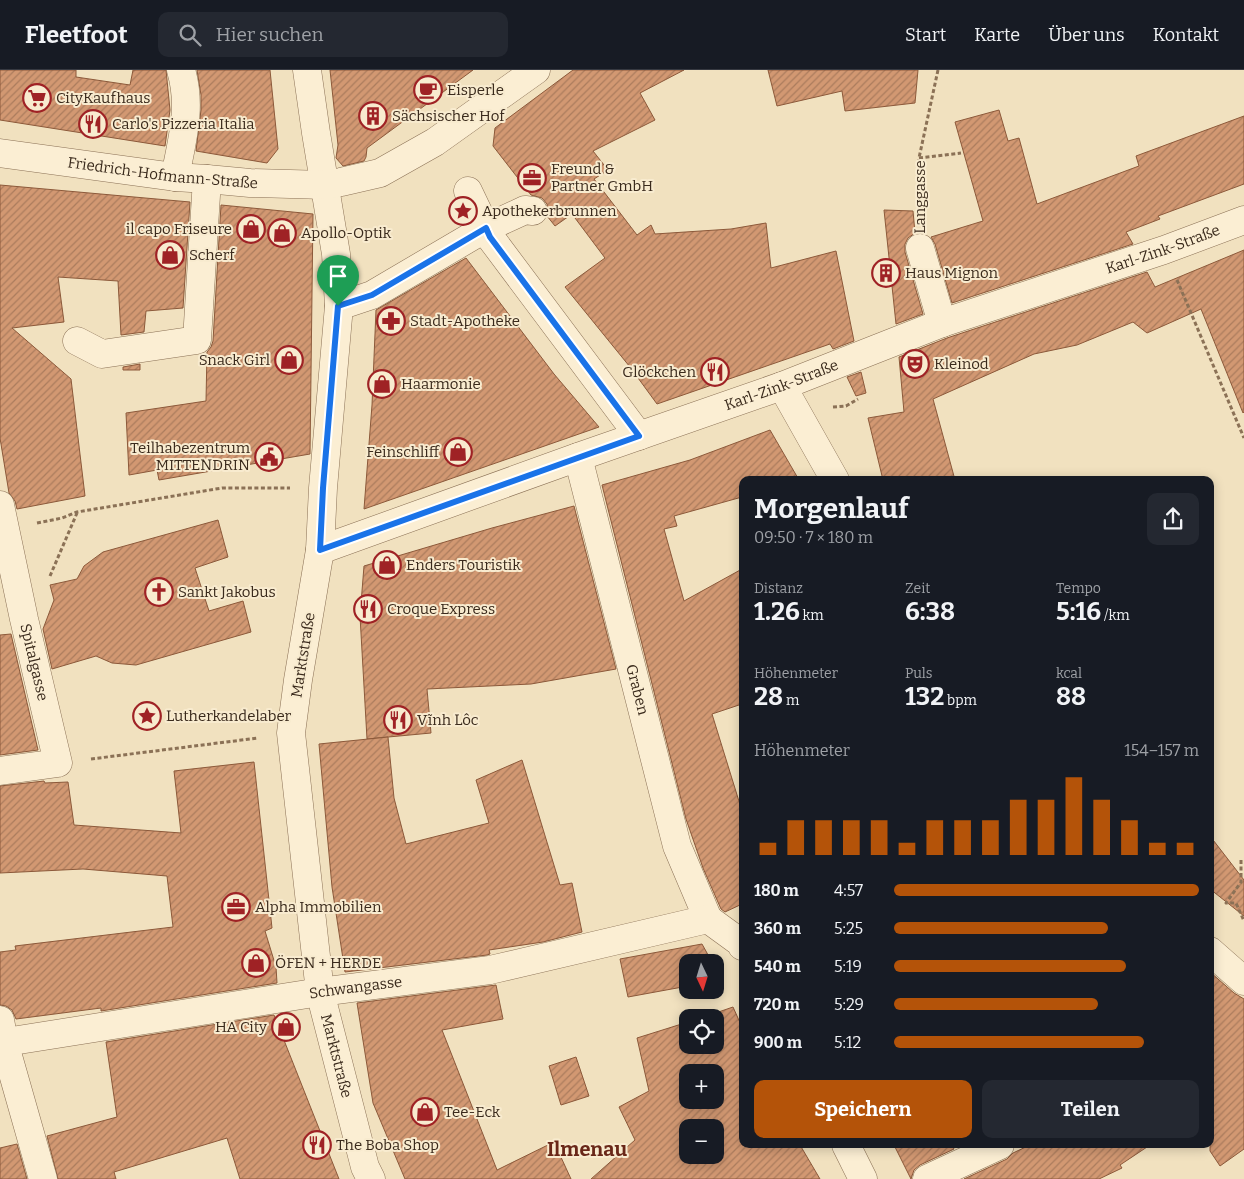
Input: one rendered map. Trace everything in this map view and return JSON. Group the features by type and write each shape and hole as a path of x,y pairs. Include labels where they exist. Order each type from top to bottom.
{"street":[{"path":"175,177 187,107 186,87 181,70"},
{"name":"Marktstraße","path":"307,70 336,254 338,306 323,488 320,550 291,733 320,992 366,1167 371,1179"},
{"name":"Friedrich-Hofmann-Straße","path":"0,153 175,177 250,183 326,185 380,173 435,142 536,70"},
{"path":"77,341 102,354 197,340 207,179"},
{"path":"468,191 488,233 639,436"},
{"path":"338,306 372,295 488,233 526,210 533,212"},
{"name":"Karl-Zink-Straße","path":"320,550 1244,220"},
{"name":"Langgasse","path":"920,248 932,333"},
{"path":"782,386 833,476"},
{"name":"Graben","path":"578,457 677,846 708,919"},
{"name":"Spitalgasse","path":"0,505 24,619 58,763"},
{"path":"0,771 58,763"},
{"path":"708,919 739,942"},
{"name":"Schwangasse","path":"1,1035 490,970 708,919"},
{"path":"1214,955 1244,981"},
{"path":"1,1035 43,1179"},
{"path":"848,1148 863,1179"},
{"path":"927,1179 994,1148"}],"path":[{"name":"Langgasse","path":"920,248 919,158 938,70"},
{"path":"919,158 961,152"},
{"path":"1164,250 1244,438"},
{"path":"846,406 858,399"},
{"path":"62,518 77,512 222,488 323,488"},
{"path":"24,619 49,578 77,512"},
{"path":"58,763 291,733"},
{"path":"1241,860 1241,882 1226,903 1236,903 1244,921"}],"building":[{"path":"0,70 76,70 76,77 130,85 133,70 166,70 170,110 165,146 0,120"},
{"path":"197,70 270,70 278,149 267,163 196,151 201,110"},
{"name":"Sächsischer Hof","path":"330,70 473,70 367,148 364,161 343,166 336,158 338,145"},
{"path":"573,70 684,70 640,93 655,120 593,151 608,170 594,179 637,235 651,225 655,234 731,229 766,223 771,268 836,251 854,341 833,349 830,344 657,404 630,367 565,287 605,258 572,214 555,226 547,216 547,204 542,198 531,195 493,146 495,128"},
{"path":"768,70 918,70 915,103 845,111 842,91 777,106"},
{"path":"999,110 1008,141 1019,138 1037,204 1139,166 1136,156 1244,116 1244,184 1158,216 1160,219 1126,232 1133,244 952,303 935,244 931,237 983,221 955,122"},
{"path":"0,185 190,202 183,308 146,311 144,332 121,335 118,281 58,277 64,322 12,328 71,379 85,496 17,509 15,501 9,493 0,438"},
{"path":"221,205 313,214 310,454 159,480 157,470 129,475 126,413 206,401 207,352 213,341"},
{"path":"884,210 913,211 915,233 908,238 905,244 905,252 923,314 896,324"},
{"path":"1244,250 1243,413 1201,309 1147,333 1133,322 1077,345 1034,354 933,399 954,476 882,476 868,418 904,412 899,357 947,338 1147,272 1155,287"},
{"path":"466,258 554,374 599,427 364,509 372,405 376,310"},
{"path":"140,364 140,370 123,370 123,367"},
{"path":"861,372 866,393 856,396 847,377"},
{"path":"770,430 797,476 739,476 739,498 674,516 677,526 664,529 684,601 739,571 739,705 712,714 739,801 739,905 725,912 721,909 703,868 686,819 602,485 690,460"},
{"path":"574,506 616,669 531,684 427,689 431,733 367,739 360,616 364,566"},
{"name":"Sankt Jakobus","path":"218,520 228,557 195,568 209,611 243,601 251,632 136,665 112,663 96,656 52,669 43,629 54,600 50,585 77,579 84,566 103,552"},
{"path":"11,634 38,750 0,755 0,635"},
{"path":"388,737 394,798 406,844 489,823 476,780 522,760 560,885 572,883 582,932 543,942 489,950 490,954 487,955 345,972 332,887 319,744"},
{"path":"254,762 272,928 265,931 276,967 277,983 101,1011 101,1008 16,1019 12,1010 0,1005 0,952 16,950 15,946 173,927 167,876 83,869 0,873 0,786 44,781 45,783 68,782 74,825 181,833 174,771"},
{"path":"1214,841 1244,880 1244,916 1214,892"},
{"path":"702,944 708,954 679,954 679,988 628,997 620,959"},
{"path":"1214,976 1244,999 1244,1149 1220,1166 1210,1148 1214,1148"},
{"path":"496,985 503,1019 442,1030 497,1170 554,1142 571,1179 405,1179 373,1103 357,1003"},
{"path":"733,1007 739,1020 739,1148 802,1148 820,1179 591,1179 635,1140 619,1107 649,1091 637,1038 679,1025 679,1054 724,1054 724,1010"},
{"path":"274,1015 339,1179 240,1179 227,1138 114,1172 116,1179 58,1179 47,1136 117,1117 106,1042"},
{"path":"576,1057 589,1096 561,1105 549,1066"},
{"path":"17,1144 27,1179 0,1179 0,1148"},
{"path":"896,1148 954,1148 920,1165 914,1170 911,1179"},
{"path":"1024,1148 1146,1148 1120,1165 1122,1168 1099,1179 964,1179 1007,1159 1013,1153"}],"place":[{"name":"Eisperle","path":"428,90"},
{"name":"CityKaufhaus","path":"37,98"},
{"name":"Sächsischer Hof","path":"373,116"},
{"name":"Carlo's Pizzeria Italia","path":"93,124"},
{"name":"Freund & Partner GmbH","path":"532,178"},
{"name":"Apothekerbrunnen","path":"463,211"},
{"name":"il capo Friseure","path":"251,229"},
{"name":"Apollo-Optik","path":"282,233"},
{"name":"Scherf","path":"170,255"},
{"name":"Haus Mignon","path":"886,273"},
{"name":"Stadt-Apotheke","path":"391,321"},
{"name":"Snack Girl","path":"289,360"},
{"name":"Kleinod","path":"915,364"},
{"name":"Glöckchen","path":"715,372"},
{"name":"Haarmonie","path":"382,384"},
{"name":"Feinschliff","path":"458,452"},
{"name":"Teilhabezentrum MITTENDRIN","path":"269,457"},
{"name":"Enders Touristik","path":"387,565"},
{"name":"Sankt Jakobus","path":"159,592"},
{"name":"Croque Express","path":"368,609"},
{"name":"Lutherkandelaber","path":"147,716"},
{"name":"Vĩnh Lôc","path":"398,720"},
{"name":"Alpha Immobilien","path":"236,907"},
{"name":"ÖFEN + HERDE","path":"256,963"},
{"name":"HA City","path":"286,1027"},
{"name":"Tee-Eck","path":"425,1112"},
{"name":"The Boba Shop","path":"317,1145"}],"district":[{"name":"Ilmenau","path":"587,1149"}],"route":[{"path":"486,228 490,237 639,436 320,550 323,488 338,306 372,295 486,228"}]}
